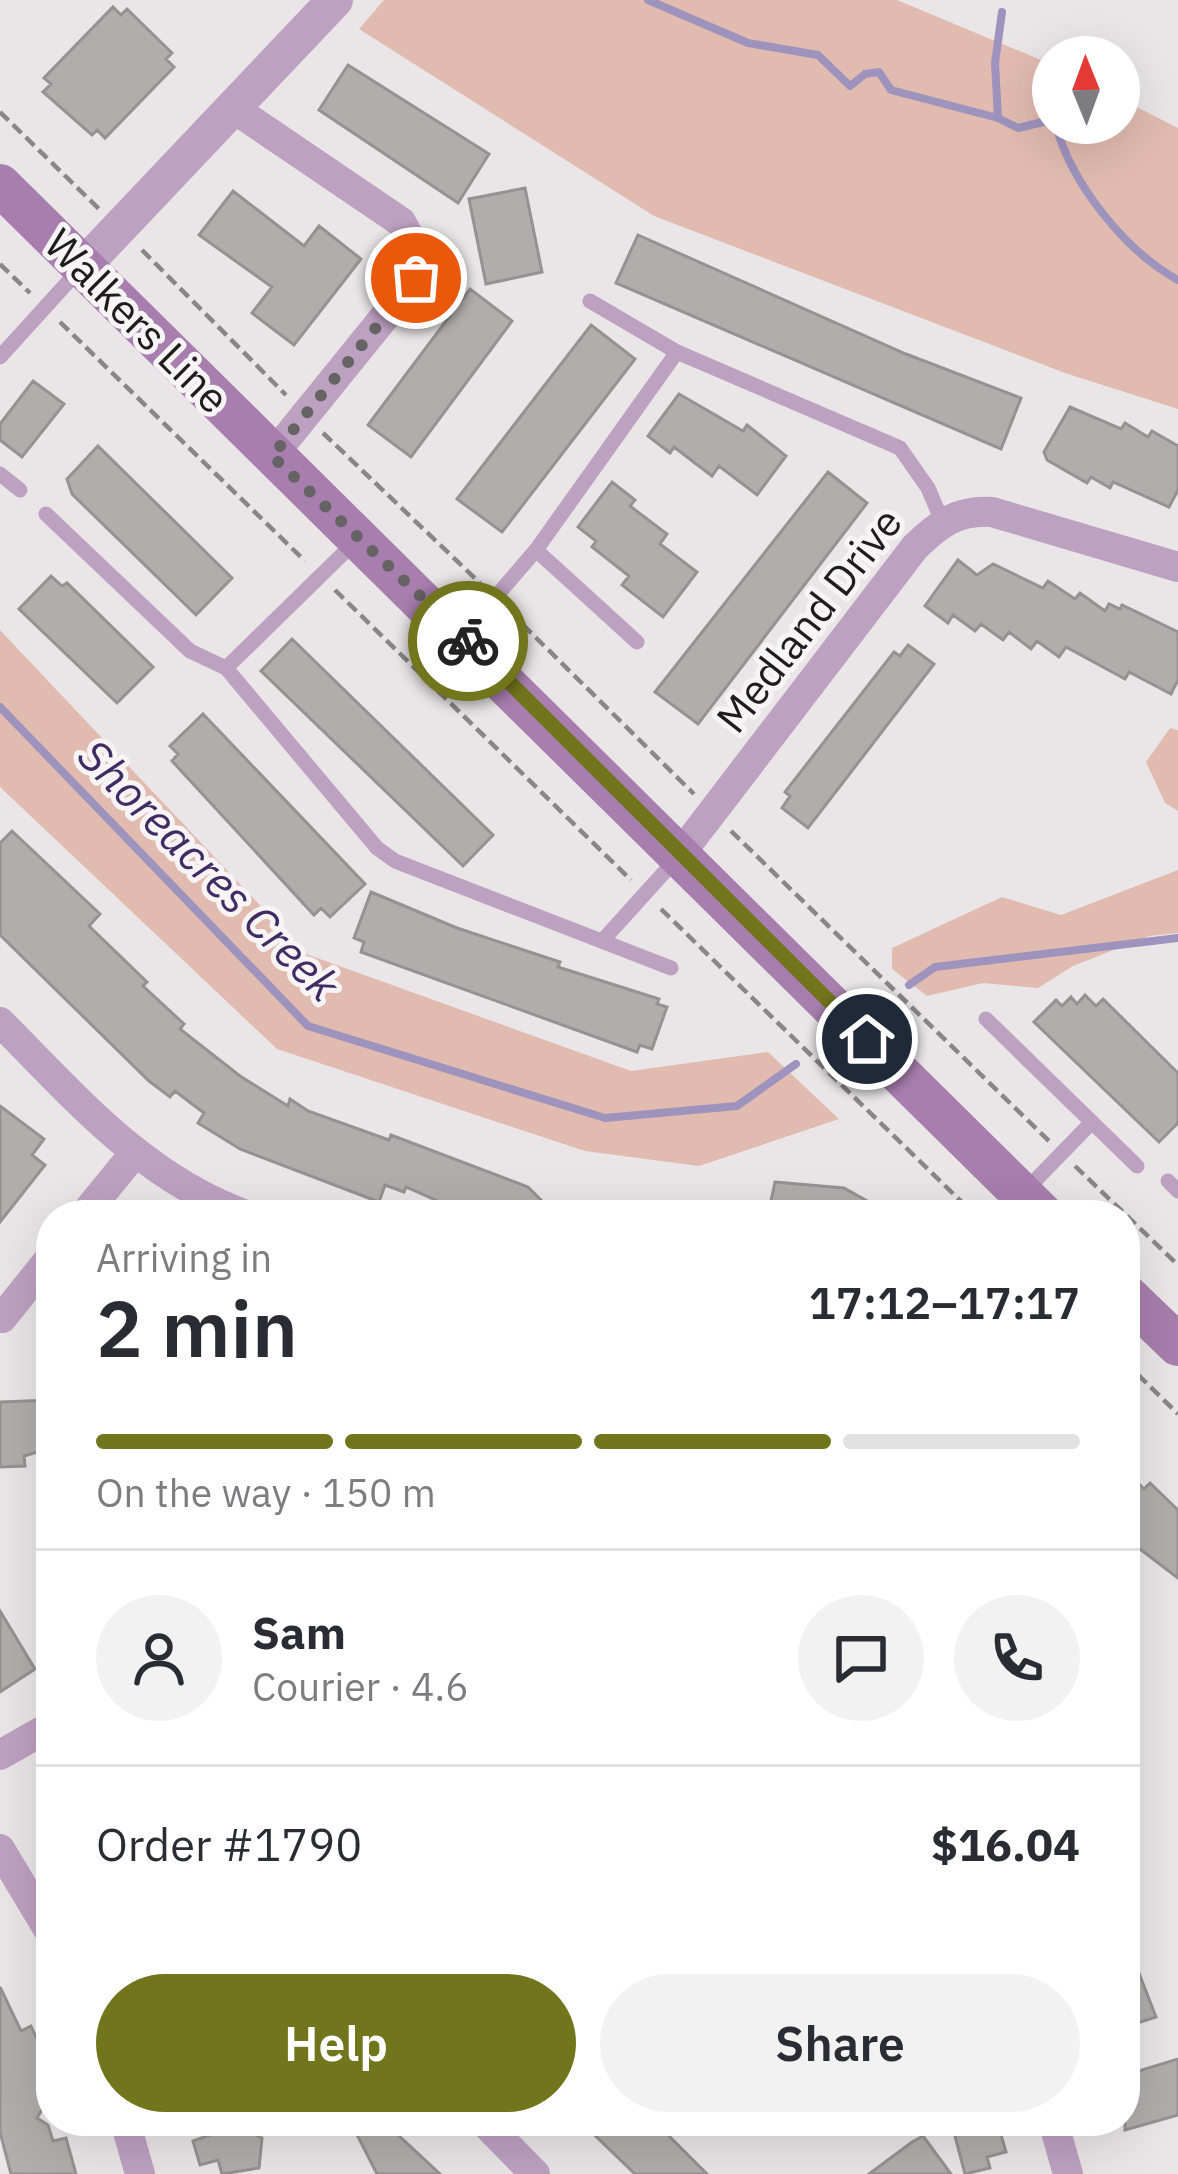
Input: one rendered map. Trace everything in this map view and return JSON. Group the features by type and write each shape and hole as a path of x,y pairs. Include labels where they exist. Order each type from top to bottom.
{"main road":[{"name":"Walkers Line","path":"0,185 682,853 1028,1200"},
{"path":"1140,1305 1172,1329"}],"street":[{"path":"83,266 335,0"},
{"path":"233,108 401,222 419,254 416,278 272,456"},
{"name":"Medland Drive","path":"682,853 915,547 942,521 968,511 992,512 1178,567"},
{"path":"0,1022 133,1155 164,1178 213,1200"},
{"path":"97,1200 133,1155"},
{"path":"2,1318 36,1276"},
{"path":"0,1755 36,1735"},
{"path":"0,1849 36,1909"},
{"path":"129,2136 140,2174"},
{"path":"497,2136 535,2174"},
{"path":"1057,2136 1068,2174"}],"lane":[{"path":"0,358 83,266"},
{"path":"590,301 677,352 900,448 928,488 942,521"},
{"path":"462,636 536,550 677,352"},
{"path":"0,474 20,490"},
{"path":"46,514 153,620 190,651 226,668 377,848 395,862 671,968"},
{"path":"226,668 359,538"},
{"path":"536,550 637,643"},
{"path":"604,939 682,853"},
{"path":"986,1019 1137,1166"},
{"path":"1034,1200 1062,1153 1092,1122"}],"path":[{"path":"0,112 305,416 1111,1200"},
{"path":"0,264 960,1200"},
{"path":"1140,1228 1178,1265"},
{"path":"1140,1377 1178,1414"}],"shaded area":[{"path":"384,0 897,0 1032,56 1032,144 1140,144 1140,109 1178,128 1178,409 1065,373 654,216 359,29"},
{"path":"0,630 306,954 631,1071 768,1052 839,1119 699,1166 585,1151 277,1049 0,787"},
{"path":"1170,728 1178,730 1178,811 1165,803 1146,762"},
{"path":"1178,870 1178,933 1149,936 1073,966 1038,988 983,983 927,996 892,969 892,948 1002,897 1061,915"}],"building":[{"path":"113,7 121,15 127,9 172,53 166,59 174,67 105,138 97,130 92,135 43,92 51,84 44,78"},
{"path":"348,65 489,154 458,203 319,110"},
{"path":"525,188 542,272 486,284 469,199"},
{"path":"233,191 304,246 319,226 361,259 294,345 252,313 272,287 199,235"},
{"path":"638,235 906,354 1021,398 1001,449 616,283"},
{"path":"470,289 512,321 411,457 368,425"},
{"path":"591,325 635,359 502,532 457,499"},
{"path":"33,381 64,404 22,457 0,440 0,424"},
{"path":"679,394 743,431 747,425 786,456 757,495 719,466 712,476 674,447 670,453 648,436"},
{"path":"1070,407 1121,429 1125,423 1148,437 1152,431 1178,446 1178,490 1169,507 1113,482 1110,488 1091,477 1087,483 1047,460 1044,452"},
{"path":"98,446 232,578 196,615 72,494 67,479"},
{"path":"828,472 867,503 698,724 655,692"},
{"path":"612,482 635,500 630,506 667,534 660,544 697,572 663,617 622,585 629,576 592,547 596,541 578,527"},
{"path":"958,560 977,575 993,564 1043,588 1048,581 1075,599 1080,593 1105,611 1109,604 1120,609 1122,605 1178,632 1178,680 1171,694 1129,672 1125,679 1066,647 1059,657 1037,641 1031,649 1009,632 1003,640 981,624 975,631 953,615 948,623 925,606"},
{"path":"51,576 62,586 67,583 153,667 117,703 19,609"},
{"path":"292,639 493,835 463,866 261,671"},
{"path":"908,645 934,664 808,828 782,808 790,796 785,792 894,652 900,656"},
{"path":"203,714 365,884 330,917 321,908 314,915 172,761 178,754 170,746"},
{"path":"12,831 100,914 89,926 147,982 143,986 184,1024 180,1029 240,1076 288,1106 290,1099 308,1111 389,1140 391,1135 528,1187 541,1200 435,1200 406,1187 404,1192 385,1185 380,1200 374,1200 240,1149 198,1123 204,1113 175,1091 170,1097 149,1081 0,935 0,843"},
{"path":"371,892 457,928 560,962 558,967 659,999 657,1004 667,1007 652,1049 640,1045 637,1052 361,952 364,942 354,938"},
{"path":"1085,995 1096,1006 1103,999 1178,1073 1178,1123 1159,1142 1034,1022 1056,1000 1062,1006 1071,997 1077,1004"},
{"path":"0,1106 44,1139 32,1155 45,1165 0,1222"},
{"path":"775,1182 844,1188 865,1200 771,1200"},
{"path":"36,1401 36,1452 24,1456 25,1466 0,1467 0,1402"},
{"path":"1150,1483 1178,1510 1178,1578 1140,1549 1140,1485 1144,1489"},
{"path":"0,1611 35,1669 0,1692"},
{"path":"1140,1976 1156,2017 1140,2022"},
{"path":"0,1987 21,2031 31,2026 36,2037 36,2136 51,2136 53,2141 66,2138 76,2174 11,2174 0,2132"},
{"path":"1178,2059 1178,2115 1140,2126 1140,2070"},
{"path":"207,2136 258,2136 262,2138 259,2168 222,2174 218,2160 200,2165 193,2141"},
{"path":"358,2136 399,2136 440,2174 377,2174"},
{"path":"596,2136 669,2136 707,2174 635,2174"},
{"path":"923,2136 951,2174 869,2174 912,2142"},
{"path":"955,2136 1001,2136 1006,2152 987,2157 990,2168 965,2174"}],"waterway":[{"name":"Shoreacres Creek","path":"648,0 748,43 818,55 850,86 865,74 879,72 891,90 998,118 1018,128 1047,121 1056,126 1074,170 1103,214 1139,252 1178,280"},
{"name":"Shoreacres Creek","path":"998,118 995,63 1002,12"},
{"name":"Shoreacres Creek","path":"0,707 308,1026 605,1118 737,1106 796,1064"},
{"name":"Shoreacres Creek","path":"909,985 935,967 1178,938"}],"way so far":[{"path":"416,278 272,456 468,641"}],"route":[{"path":"468,641 867,1039"}]}
